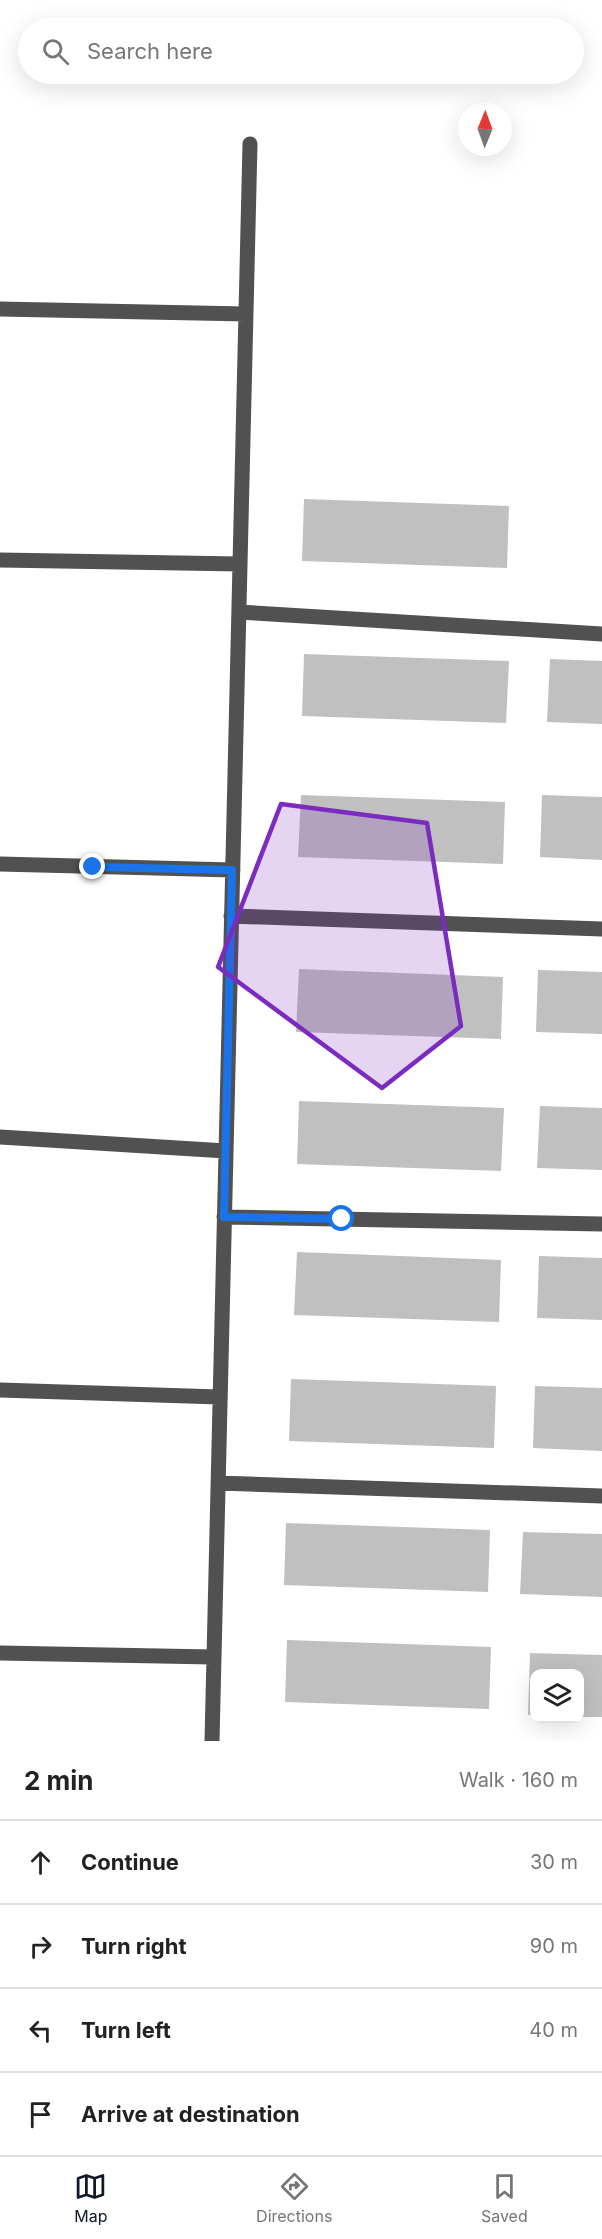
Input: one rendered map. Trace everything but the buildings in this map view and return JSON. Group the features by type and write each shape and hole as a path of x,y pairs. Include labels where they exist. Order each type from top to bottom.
{"street":[{"path":"212,1741 250,144"},
{"path":"0,309 246,314"},
{"path":"0,560 240,564"},
{"path":"239,612 602,634"},
{"path":"0,864 232,870"},
{"path":"231,916 602,929"},
{"path":"0,1137 226,1151"},
{"path":"224,1217 602,1224"},
{"path":"0,1390 219,1396"},
{"path":"218,1483 602,1496"},
{"path":"0,1653 213,1657"}],"highlighted area":[{"path":"281,804 427,823 461,1026 382,1088 218,967"}],"route":[{"path":"93,867 232,870 224,1217 342,1219"}]}
